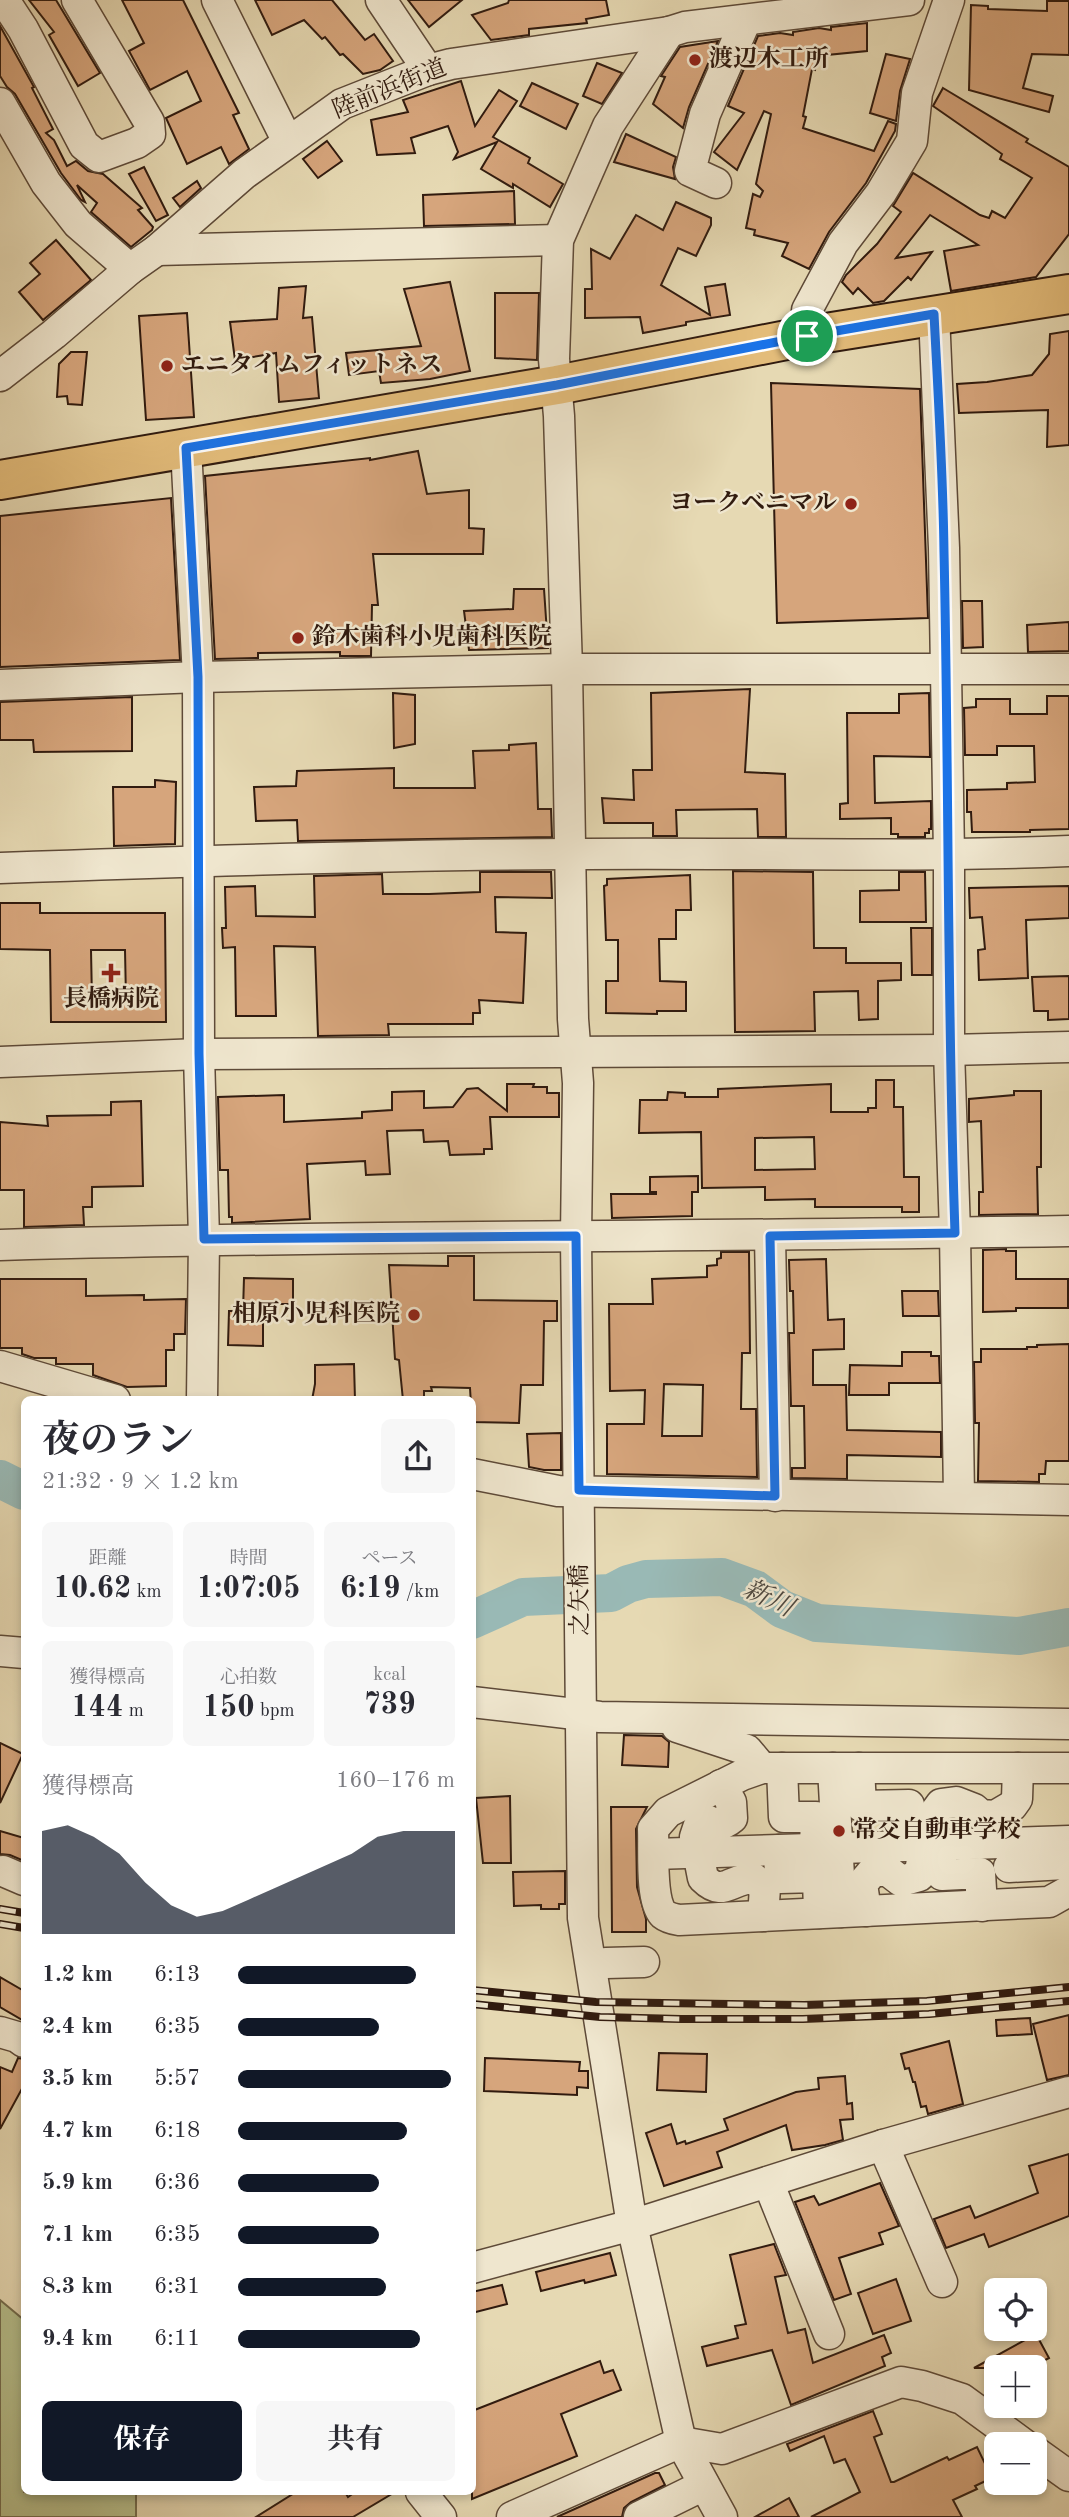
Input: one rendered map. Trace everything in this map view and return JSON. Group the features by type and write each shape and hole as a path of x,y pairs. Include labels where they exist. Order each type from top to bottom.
{"main road":[{"path":"0,480 557,385 807,336 1069,294"}],"street":[{"path":"4,0 23,29 84,145 99,157 137,143 150,134 149,122 77,0"},
{"path":"216,0 288,142"},
{"path":"381,0 428,70"},
{"path":"157,250 558,240 608,126 701,0"},
{"name":"陸前浜街道","path":"0,376 157,250 244,174 342,104 428,70 520,53 746,20 909,0"},
{"path":"807,336 807,310 843,243 881,193 912,141 917,93 949,0"},
{"path":"716,183 690,171 705,114 746,20"},
{"path":"0,103 46,183 78,224 130,269"},
{"name":"之矢橋","path":"558,240 554,359 567,669 575,1053 578,1083 576,1236 583,1918 632,2225 681,2442 722,2517"},
{"path":"934,314 944,548 949,1050 959,1497"},
{"path":"186,448 198,677 199,1054 204,1239 202,1396"},
{"path":"0,685 198,677 567,669 1069,669"},
{"path":"0,868 199,861 570,854 949,856 1069,851"},
{"path":"0,1062 199,1054 1069,1047"},
{"path":"0,1245 204,1239 770,1236 1069,1231"},
{"path":"770,1236 775,1496"},
{"path":"0,1366 101,1396"},
{"path":"476,1475 579,1497 959,1497 1069,1500"},
{"path":"0,1651 21,1653"},
{"path":"476,1702 582,1705 650,1717 747,1750 772,1768 784,1817 816,1817 842,1912"},
{"path":"650,1717 1069,1724"},
{"path":"1069,1768 772,1768 721,1785 668,1812 653,1829 656,1900 662,1913 679,1920 1049,1902 1069,1891"},
{"path":"846,1768 861,1806 909,1805 942,1875 981,1873 982,1906"},
{"path":"826,1848 846,1768"},
{"path":"842,1912 873,1871 888,1871 901,1881 919,1876 930,1819 942,1804 956,1802 981,1815 995,1816 1012,1806 1017,1799 1018,1768"},
{"path":"721,1785 731,1802 732,1818 717,1825 709,1821 698,1828 695,1837 703,1878 709,1885 717,1888 726,1888 735,1881 753,1878 765,1888 763,1916"},
{"path":"1025,1822 1069,1822"},
{"path":"654,1854 1069,1841"},
{"path":"779,1850 780,1878 818,1877 842,1912"},
{"path":"1022,1872 1065,1864 1069,1866"},
{"path":"606,1963 644,1962"},
{"path":"0,2032 21,2040"},
{"path":"476,2267 632,2225 883,2145 1069,2092"},
{"path":"883,2145 942,2282"},
{"path":"768,2182 829,2334"},
{"path":"512,2517 681,2442 722,2449 901,2382 962,2399 1007,2432"},
{"path":"1047,2460 1069,2476"},
{"path":"639,2517 704,2485"},
{"path":"423,2495 441,2517"}],"green space":[{"path":"0,2300 21,2318 21,2495 136,2495 136,2517 0,2517"}],"building":[{"path":"29,0 56,0 100,73 78,86 49,35 54,32"},
{"path":"122,0 183,0 239,113 233,115 249,149 229,164 221,147 187,164 166,118 201,101 187,71 150,90 129,51 144,43"},
{"path":"255,0 332,0 365,40 374,34 393,61 380,70 363,74 304,20 272,35"},
{"path":"408,0 462,0 429,27"},
{"path":"509,0 606,0 609,15 586,19 587,23 529,29 529,35 491,40 472,15 508,3"},
{"path":"1047,1 1069,1 1069,55 1032,54 1023,88 1053,96 1049,112 969,90 971,5 988,6 988,9 1047,11"},
{"path":"867,23 867,51 817,56 815,70 812,69 803,128 874,151 888,121 896,124 895,131 866,183 829,232 809,269 782,256 788,243 754,235 755,230 746,228 753,194 760,197 763,191 756,184 771,114 764,111 737,170 714,152 744,113 728,106 758,36 780,33 793,35 793,32 819,28 831,30 831,27"},
{"path":"0,26 34,87 32,88 53,129 46,133 54,140 67,166 76,161 88,171 103,174 142,208 138,210 153,227 131,247 91,212 97,203 77,185 85,202 81,200 61,173 15,94 0,76"},
{"path":"718,41 689,107 683,128 653,104 665,77 661,76 680,47"},
{"path":"886,54 910,59 900,91 896,121 870,113"},
{"path":"597,63 622,73 602,104 583,96"},
{"path":"461,81 475,126 499,90 517,101 493,137 530,158 528,163 563,184 550,207 513,184 513,188 481,169 497,142 454,159 458,152 448,126 411,138 415,153 377,155 371,120 408,112 403,100"},
{"path":"532,83 578,104 566,129 520,106"},
{"path":"943,88 1069,167 1069,234 1036,277 951,291 944,251 978,245 930,215 896,258 932,252 911,280 908,277 884,301 873,303 858,288 853,294 842,282 877,244 901,212 893,206 913,173 989,218 992,211 1005,218 1032,178 1000,159 1002,154 933,106"},
{"path":"626,134 676,157 673,167 675,179 614,162"},
{"path":"327,141 342,161 318,178 303,159"},
{"path":"144,167 168,215 156,221 129,174"},
{"path":"197,181 201,188 180,207 173,198"},
{"path":"514,191 515,224 424,226 423,195"},
{"path":"676,202 711,218 711,225 696,256 678,248 661,285 710,315 705,287 725,284 730,315 643,333 640,317 585,318 585,289 592,289 591,249 610,259 636,215 663,230"},
{"path":"56,240 91,280 43,320 19,292 40,274 30,263"},
{"path":"450,282 470,371 430,379 381,383 379,371 349,375 346,353 421,346 404,289"},
{"path":"306,286 303,318 312,317 319,398 279,402 276,353 235,360 230,322 277,319 279,288"},
{"path":"495,293 539,293 537,360 495,358"},
{"name":"エニタイムフィットネス","path":"187,313 194,417 146,420 139,316"},
{"path":"1069,331 1069,445 1047,447 1048,410 959,413 957,384 1032,375 1049,354 1050,334"},
{"path":"71,352 87,352 82,405 68,404 67,396 57,397 59,364"},
{"name":"ヨークベニマル","path":"771,383 920,389 928,618 777,623"},
{"path":"418,451 427,494 469,490 469,528 484,529 483,554 373,554 378,605 372,605 371,656 340,656 340,652 258,653 258,658 215,659 205,476 370,460"},
{"path":"171,498 180,660 0,667 0,516"},
{"path":"514,589 544,589 548,648 469,650 464,611 513,609"},
{"path":"962,601 982,601 983,647 963,648"},
{"path":"1069,622 1069,651 1028,652 1027,625"},
{"path":"750,689 745,772 785,774 786,837 758,837 757,809 676,810 677,836 653,836 653,823 604,823 602,798 634,800 633,770 652,770 651,693"},
{"path":"393,693 415,695 415,744 394,748"},
{"path":"929,693 930,757 874,756 875,803 931,801 929,833 925,833 925,837 898,837 898,834 891,834 891,818 840,819 840,804 848,803 847,713 899,713 899,694"},
{"path":"1047,696 1069,696 1069,829 972,832 971,812 967,812 967,790 1007,789 1007,783 1035,782 1034,746 997,746 997,755 965,755 964,708 976,707 976,699 1010,699 1010,714 1047,714"},
{"path":"132,697 132,751 34,752 33,740 0,740 0,702"},
{"path":"536,743 538,809 551,809 552,837 298,841 297,820 256,821 254,787 296,786 297,771 394,768 394,788 475,788 473,751 509,750 509,745"},
{"path":"155,780 176,782 175,844 114,846 113,787 155,787"},
{"path":"733,871 813,872 814,948 846,948 846,963 901,963 901,980 878,981 878,1019 859,1020 858,991 814,992 815,1031 735,1032"},
{"path":"480,872 551,872 552,898 495,897 496,932 526,933 523,1003 479,1000 480,1013 473,1013 473,1024 388,1024 389,1035 318,1036 315,947 274,946 276,1016 236,1016 235,947 223,948 222,928 226,928 225,887 255,886 256,916 315,917 314,876 382,874 383,894 429,894 480,892"},
{"path":"899,872 925,872 926,922 860,922 860,891 899,890"},
{"path":"690,875 691,910 676,910 676,939 659,939 660,981 686,982 686,1011 657,1011 657,1014 606,1013 606,981 618,981 618,940 606,940 604,886 607,885 607,879"},
{"path":"1069,886 1069,918 1026,920 1028,978 979,980 978,950 985,949 982,917 970,918 969,888"},
{"path":"0,903 40,903 40,913 165,913 166,1022 51,1022 50,950 0,949","holes":["91,950 125,950 126,999 92,1000"]},
{"path":"911,928 932,928 932,975 912,975"},
{"path":"1069,976 1069,1019 1048,1020 1048,1011 1034,1011 1032,977"},
{"path":"876,1080 894,1080 894,1107 903,1107 904,1177 919,1177 919,1212 902,1212 902,1207 815,1207 815,1199 765,1200 765,1187 702,1188 701,1132 639,1133 640,1100 667,1100 668,1092 685,1093 685,1097 718,1097 718,1089 831,1084 831,1112 868,1112 868,1108 876,1108","holes":["814,1137 815,1169 755,1170 755,1138"]},
{"path":"507,1084 534,1084 533,1087 547,1087 547,1093 559,1093 559,1117 490,1117 492,1149 484,1149 484,1154 450,1155 448,1141 424,1142 423,1130 387,1131 390,1174 366,1175 365,1161 307,1164 310,1219 232,1223 232,1217 229,1217 228,1170 220,1170 218,1097 284,1095 284,1122 362,1118 362,1112 392,1110 392,1092 424,1091 424,1108 453,1107 467,1089 478,1088 507,1111"},
{"path":"1014,1091 1041,1091 1041,1167 1037,1167 1038,1214 979,1215 979,1192 983,1192 981,1121 969,1122 969,1099 1014,1095"},
{"path":"141,1101 143,1186 92,1187 92,1207 83,1207 84,1225 24,1227 24,1190 0,1190 0,1122 48,1126 47,1116 111,1115 111,1102"},
{"path":"698,1176 698,1192 692,1192 692,1216 612,1218 611,1194 656,1194 650,1192 650,1177"},
{"path":"983,1250 1016,1251 1016,1279 1068,1279 1068,1308 1016,1308 1016,1311 983,1312"},
{"path":"721,1252 749,1252 750,1353 742,1353 741,1409 756,1409 757,1477 607,1474 607,1424 644,1424 645,1390 610,1391 609,1304 653,1304 652,1279 707,1277 707,1266 717,1265 717,1259 721,1258","holes":["664,1384 703,1385 702,1436 662,1436"]},
{"path":"448,1256 474,1256 474,1300 557,1301 557,1321 544,1321 543,1385 521,1385 519,1423 476,1422 476,1396 470,1396 470,1388 431,1387 432,1391 424,1391 424,1396 403,1396 399,1360 395,1359 389,1265 448,1266"},
{"path":"826,1259 828,1320 844,1319 844,1349 813,1350 813,1385 846,1385 847,1430 941,1432 941,1457 847,1455 847,1479 792,1478 792,1468 805,1468 804,1406 791,1406 789,1333 794,1333 789,1260"},
{"path":"244,1278 293,1279 293,1304 263,1304 263,1346 228,1345 229,1311 243,1311"},
{"path":"0,1279 86,1279 86,1296 144,1295 144,1300 186,1299 185,1334 174,1334 174,1350 166,1350 166,1386 127,1387 93,1375 93,1364 56,1364 56,1358 34,1358 22,1354 22,1348 0,1348"},
{"path":"902,1291 938,1291 939,1316 903,1316"},
{"path":"1069,1344 1069,1461 1046,1461 1045,1474 1039,1474 1039,1482 978,1481 979,1423 975,1423 974,1362 981,1362 981,1349 1027,1349 1037,1345"},
{"path":"902,1352 931,1352 931,1356 939,1356 940,1383 889,1383 889,1395 849,1395 850,1365 902,1366"},
{"path":"354,1364 355,1396 313,1396 315,1365"},
{"path":"561,1433 561,1470 529,1467 527,1434"},
{"path":"624,1735 662,1736 669,1742 668,1767 622,1765"},
{"path":"0,1743 21,1753 21,1758 0,1803"},
{"path":"510,1796 511,1863 483,1863 476,1798"},
{"path":"611,1807 647,1807 636,1829 637,1887 646,1919 646,1932 612,1932"},
{"path":"0,1831 21,1837 21,1860 0,1854"},
{"path":"565,1871 565,1904 559,1904 559,1909 541,1909 541,1905 514,1906 513,1872"},
{"path":"0,1977 21,1989 21,2019 0,2007"},
{"path":"1069,2015 1069,2075 1047,2080 1033,2024"},
{"path":"1030,2018 1032,2034 997,2036 996,2020"},
{"path":"949,2041 963,2104 928,2114 926,2106 921,2107 915,2082 909,2068 905,2069 901,2054"},
{"path":"659,2053 707,2054 706,2092 657,2090"},
{"path":"18,2058 21,2058 21,2090 0,2129 0,2067 12,2072"},
{"path":"485,2058 580,2062 579,2071 588,2071 588,2088 577,2087 577,2095 484,2091"},
{"path":"845,2076 847,2104 852,2103 853,2119 840,2120 843,2140 792,2150 786,2125 717,2152 722,2167 664,2186 646,2133 671,2124 677,2144 685,2141 686,2144 728,2130 724,2119 796,2092 819,2089 818,2078"},
{"path":"1069,2154 1069,2216 989,2247 984,2234 946,2248 934,2219 970,2206 975,2218 1038,2193 1029,2166"},
{"path":"880,2183 899,2226 879,2233 883,2244 839,2258 851,2294 834,2300 795,2202 814,2196 819,2205"},
{"path":"774,2244 786,2275 775,2277 788,2333 805,2329 813,2363 884,2335 891,2353 882,2357 885,2366 791,2405 772,2350 707,2366 702,2347 738,2338 735,2326 746,2324 730,2255"},
{"path":"610,2253 616,2275 541,2291 536,2272"},
{"path":"896,2279 911,2321 873,2334 858,2293"},
{"path":"502,2285 507,2304 476,2312 476,2291"},
{"path":"1023,2341 1040,2341 1049,2358 1047,2359 1047,2355 998,2355"},
{"path":"600,2361 604,2373 613,2370 621,2390 561,2414 577,2456 472,2499 472,2495 476,2495 476,2409"},
{"path":"873,2411 882,2434 874,2437 891,2482 977,2447 984,2461 984,2482 975,2486 977,2489 953,2500 962,2517 811,2517 860,2492 845,2459 834,2463 824,2436 790,2451 787,2444"},
{"path":"659,2473 665,2485 631,2502 624,2508 622,2517 557,2517"},
{"path":"291,2495 390,2495 353,2517 256,2517"},
{"path":"789,2498 799,2517 755,2517"}],"waterway":[{"name":"新川","path":"0,1479 21,1490"},
{"name":"新川","path":"476,1618 523,1597 611,1593 646,1579 722,1577 755,1589 782,1609 817,1623 1019,1636 1069,1627"}],"railway":[{"path":"0,1909 21,1912"},
{"path":"0,1924 21,1928"},
{"path":"476,1990 596,2002 804,2005 927,2001 1069,1987"},
{"path":"476,2004 600,2017 803,2019 929,2014 1069,2001"}],"place":[{"name":"渡辺木工所","path":"695,60"},
{"name":"エニタイムフィットネス","path":"167,366"},
{"name":"ヨークベニマル","path":"851,504"},
{"name":"鈴木歯科小児歯科医院","path":"298,638"},
{"name":"長橋病院","path":"111,973"},
{"name":"相原小児科医院","path":"414,1315"},
{"name":"常交自動車学校","path":"839,1831"}],"route":[{"path":"934,314 944,548 949,1050 955,1233 770,1236 775,1496 579,1490 576,1236 204,1239 199,1054 198,677 186,448 557,385 807,336 934,314"}]}
